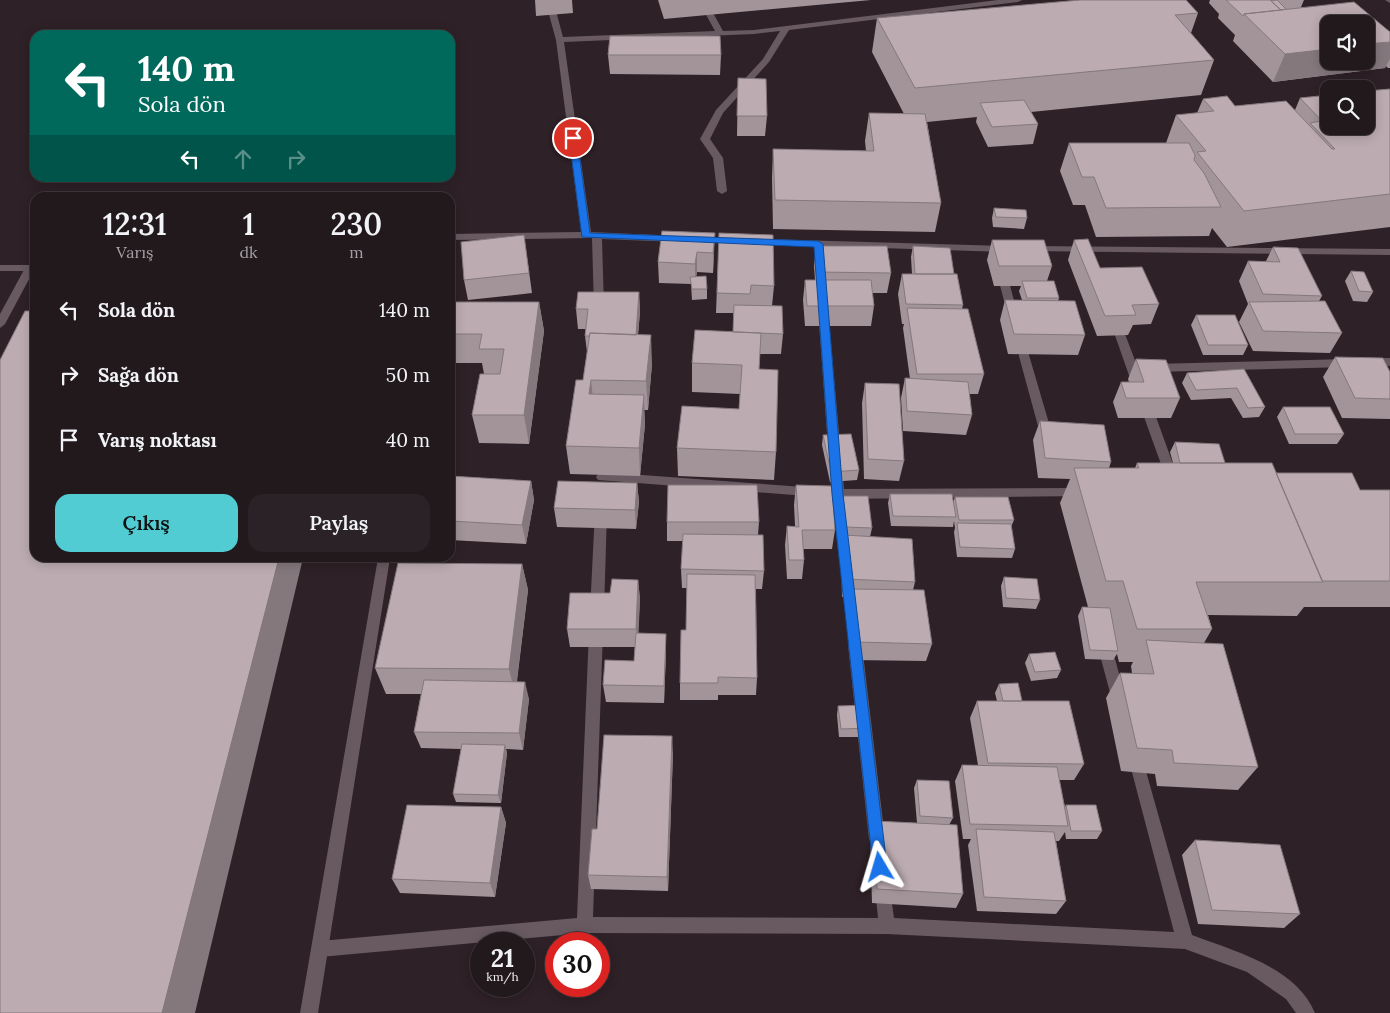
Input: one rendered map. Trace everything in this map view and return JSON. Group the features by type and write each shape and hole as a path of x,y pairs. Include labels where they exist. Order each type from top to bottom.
{"street":[{"path":"549,0 560,40 591,236 599,323"},
{"path":"702,0 720,33"},
{"path":"560,40 786,28 1018,0"},
{"path":"722,191 718,158 705,139 718,112 766,60 786,28"},
{"path":"455,237 591,236 693,239"},
{"path":"751,242 819,249 1018,249 1091,254 1390,252"},
{"path":"995,249 1049,446"},
{"path":"0,268 30,268"},
{"path":"0,324 30,272"},
{"path":"822,292 846,572"},
{"path":"1113,314 1175,486"},
{"path":"1132,368 1390,362"},
{"path":"585,925 602,482 838,494 1091,493"},
{"path":"310,1013 383,562"},
{"path":"1099,626 1122,712"},
{"path":"853,631 879,857"},
{"path":"1130,741 1185,941"},
{"path":"881,877 887,926"},
{"path":"320,949 585,925 887,926 1185,941 1252,966 1292,994 1306,1013"}],"building":[{"path":"1080,0 1186,0 1198,13 1175,15 1214,60 915,88 877,18"},
{"path":"1226,0 1270,0 1281,10 1244,14 1243,16"},
{"path":"1277,0 1286,9 1281,10 1271,1"},
{"path":"1354,2 1370,15 1320,15 1320,50 1285,54 1244,14"},
{"path":"1375,20 1390,32 1390,42 1375,43"},
{"path":"610,36 720,36 721,55 608,55"},
{"path":"738,78 766,79 767,116 737,116"},
{"path":"1390,89 1390,194 1244,211 1197,152 1206,151 1176,115 1214,111 1203,99 1227,96 1235,106 1286,101 1332,149 1335,149 1322,135 1375,135 1375,90"},
{"path":"1320,96 1320,119 1300,98"},
{"path":"1024,100 1038,124 992,127 980,103"},
{"path":"869,113 925,114 941,203 775,200 773,149 874,151"},
{"path":"1320,121 1320,133 1310,123"},
{"path":"1069,143 1189,143 1195,155 1194,160 1204,173 1221,207 1106,208 1094,177 1082,177"},
{"path":"994,208 1026,210 1027,218 996,217"},
{"path":"662,231 715,233 713,253 697,252 695,264 658,262"},
{"path":"719,233 773,235 774,286 751,285 750,294 717,293"},
{"path":"524,235 529,273 464,280 461,242"},
{"path":"1088,239 1100,268 1142,267 1159,304 1132,305 1136,315 1105,316 1074,240"},
{"path":"992,240 1044,240 1052,266 999,266"},
{"path":"816,246 887,246 891,273 819,272"},
{"path":"913,246 950,248 954,274 915,274"},
{"path":"1273,247 1298,248 1322,296 1263,294 1248,261 1280,262"},
{"path":"1351,271 1364,272 1373,292 1359,291"},
{"path":"902,274 957,274 963,305 906,304"},
{"path":"706,276 707,289 692,289 690,277"},
{"path":"805,280 871,280 874,306 807,306"},
{"path":"1022,281 1054,281 1059,298 1027,298"},
{"path":"578,292 639,292 636,335 590,333 589,336 585,336 588,309 576,309"},
{"path":"1005,300 1075,301 1085,335 1014,334"},
{"path":"1325,301 1342,333 1263,331 1249,302"},
{"path":"455,302 539,302 524,415 472,415 480,374 500,374 504,349 479,349 482,334 455,334"},
{"path":"734,305 782,306 783,334 733,332"},
{"path":"907,308 968,309 984,374 917,374"},
{"path":"25,311 30,311 30,562 278,562 162,1013 0,1013 0,360"},
{"path":"1196,315 1235,315 1248,345 1208,345"},
{"path":"695,330 761,333 759,369 778,370 776,452 677,448 682,406 739,409 742,365 692,363"},
{"path":"590,333 651,335 646,381 591,380 589,394 644,395 639,448 566,446 576,380 583,380"},
{"path":"1335,357 1383,358 1390,372 1390,399 1355,398"},
{"path":"1136,359 1166,360 1180,398 1126,398 1121,382 1144,382"},
{"path":"1244,369 1265,407 1248,408 1237,388 1196,390 1187,373"},
{"path":"905,378 968,382 972,415 907,411"},
{"path":"865,383 899,384 904,461 868,459"},
{"path":"1283,407 1330,407 1344,434 1295,434"},
{"path":"1040,421 1104,425 1111,462 1045,458"},
{"path":"851,434 859,470 831,472 823,435"},
{"path":"1175,442 1219,444 1225,463 1180,463"},
{"path":"1137,463 1272,463 1323,582 1196,582 1212,629 1137,629 1123,581 1106,581 1074,468 1139,468"},
{"path":"1276,473 1352,473 1360,490 1390,490 1390,581 1322,581"},
{"path":"455,476 531,481 522,525 455,521"},
{"path":"558,481 637,483 635,510 554,508"},
{"path":"668,485 757,485 759,522 667,522"},
{"path":"796,485 832,486 835,530 802,530 804,560 789,560 787,526 799,527"},
{"path":"890,494 952,494 956,517 893,516"},
{"path":"843,496 868,496 872,528 846,527"},
{"path":"955,497 1008,497 1014,520 959,520"},
{"path":"957,523 1011,524 1015,549 960,547"},
{"path":"683,534 763,535 764,571 681,569"},
{"path":"844,535 912,539 915,582 845,579"},
{"path":"398,563 522,564 509,669 375,668"},
{"path":"687,574 755,575 757,678 718,677 718,683 680,683 681,630 686,630"},
{"path":"1004,577 1037,579 1040,600 1006,598"},
{"path":"612,579 638,580 636,629 567,629 570,593 610,593"},
{"path":"852,589 924,590 932,644 856,642"},
{"path":"1082,607 1110,608 1118,651 1090,650"},
{"path":"636,633 666,634 664,686 603,685 605,660 634,661"},
{"path":"1146,640 1223,644 1258,767 1174,763 1172,750 1137,748 1120,673 1154,674"},
{"path":"1055,652 1061,670 1035,672 1029,654"},
{"path":"424,680 525,682 519,733 414,732"},
{"path":"1018,683 1022,701 1003,701 999,684"},
{"path":"977,701 1069,701 1084,764 988,763"},
{"path":"867,705 870,728 841,729 838,706"},
{"path":"604,735 672,736 667,877 588,875 592,829 597,829"},
{"path":"462,744 505,745 498,795 453,794"},
{"path":"962,765 1057,767 1068,826 970,824"},
{"path":"917,780 949,781 953,818 920,816"},
{"path":"407,805 501,807 490,883 392,879"},
{"path":"1066,805 1096,805 1102,831 1071,831"},
{"path":"874,821 957,825 963,894 877,889"},
{"path":"976,829 1054,832 1066,901 984,897"},
{"path":"1195,840 1280,845 1300,914 1212,910"}],"route":[{"path":"573,138 586,235 818,244 838,494 880,867"}]}
